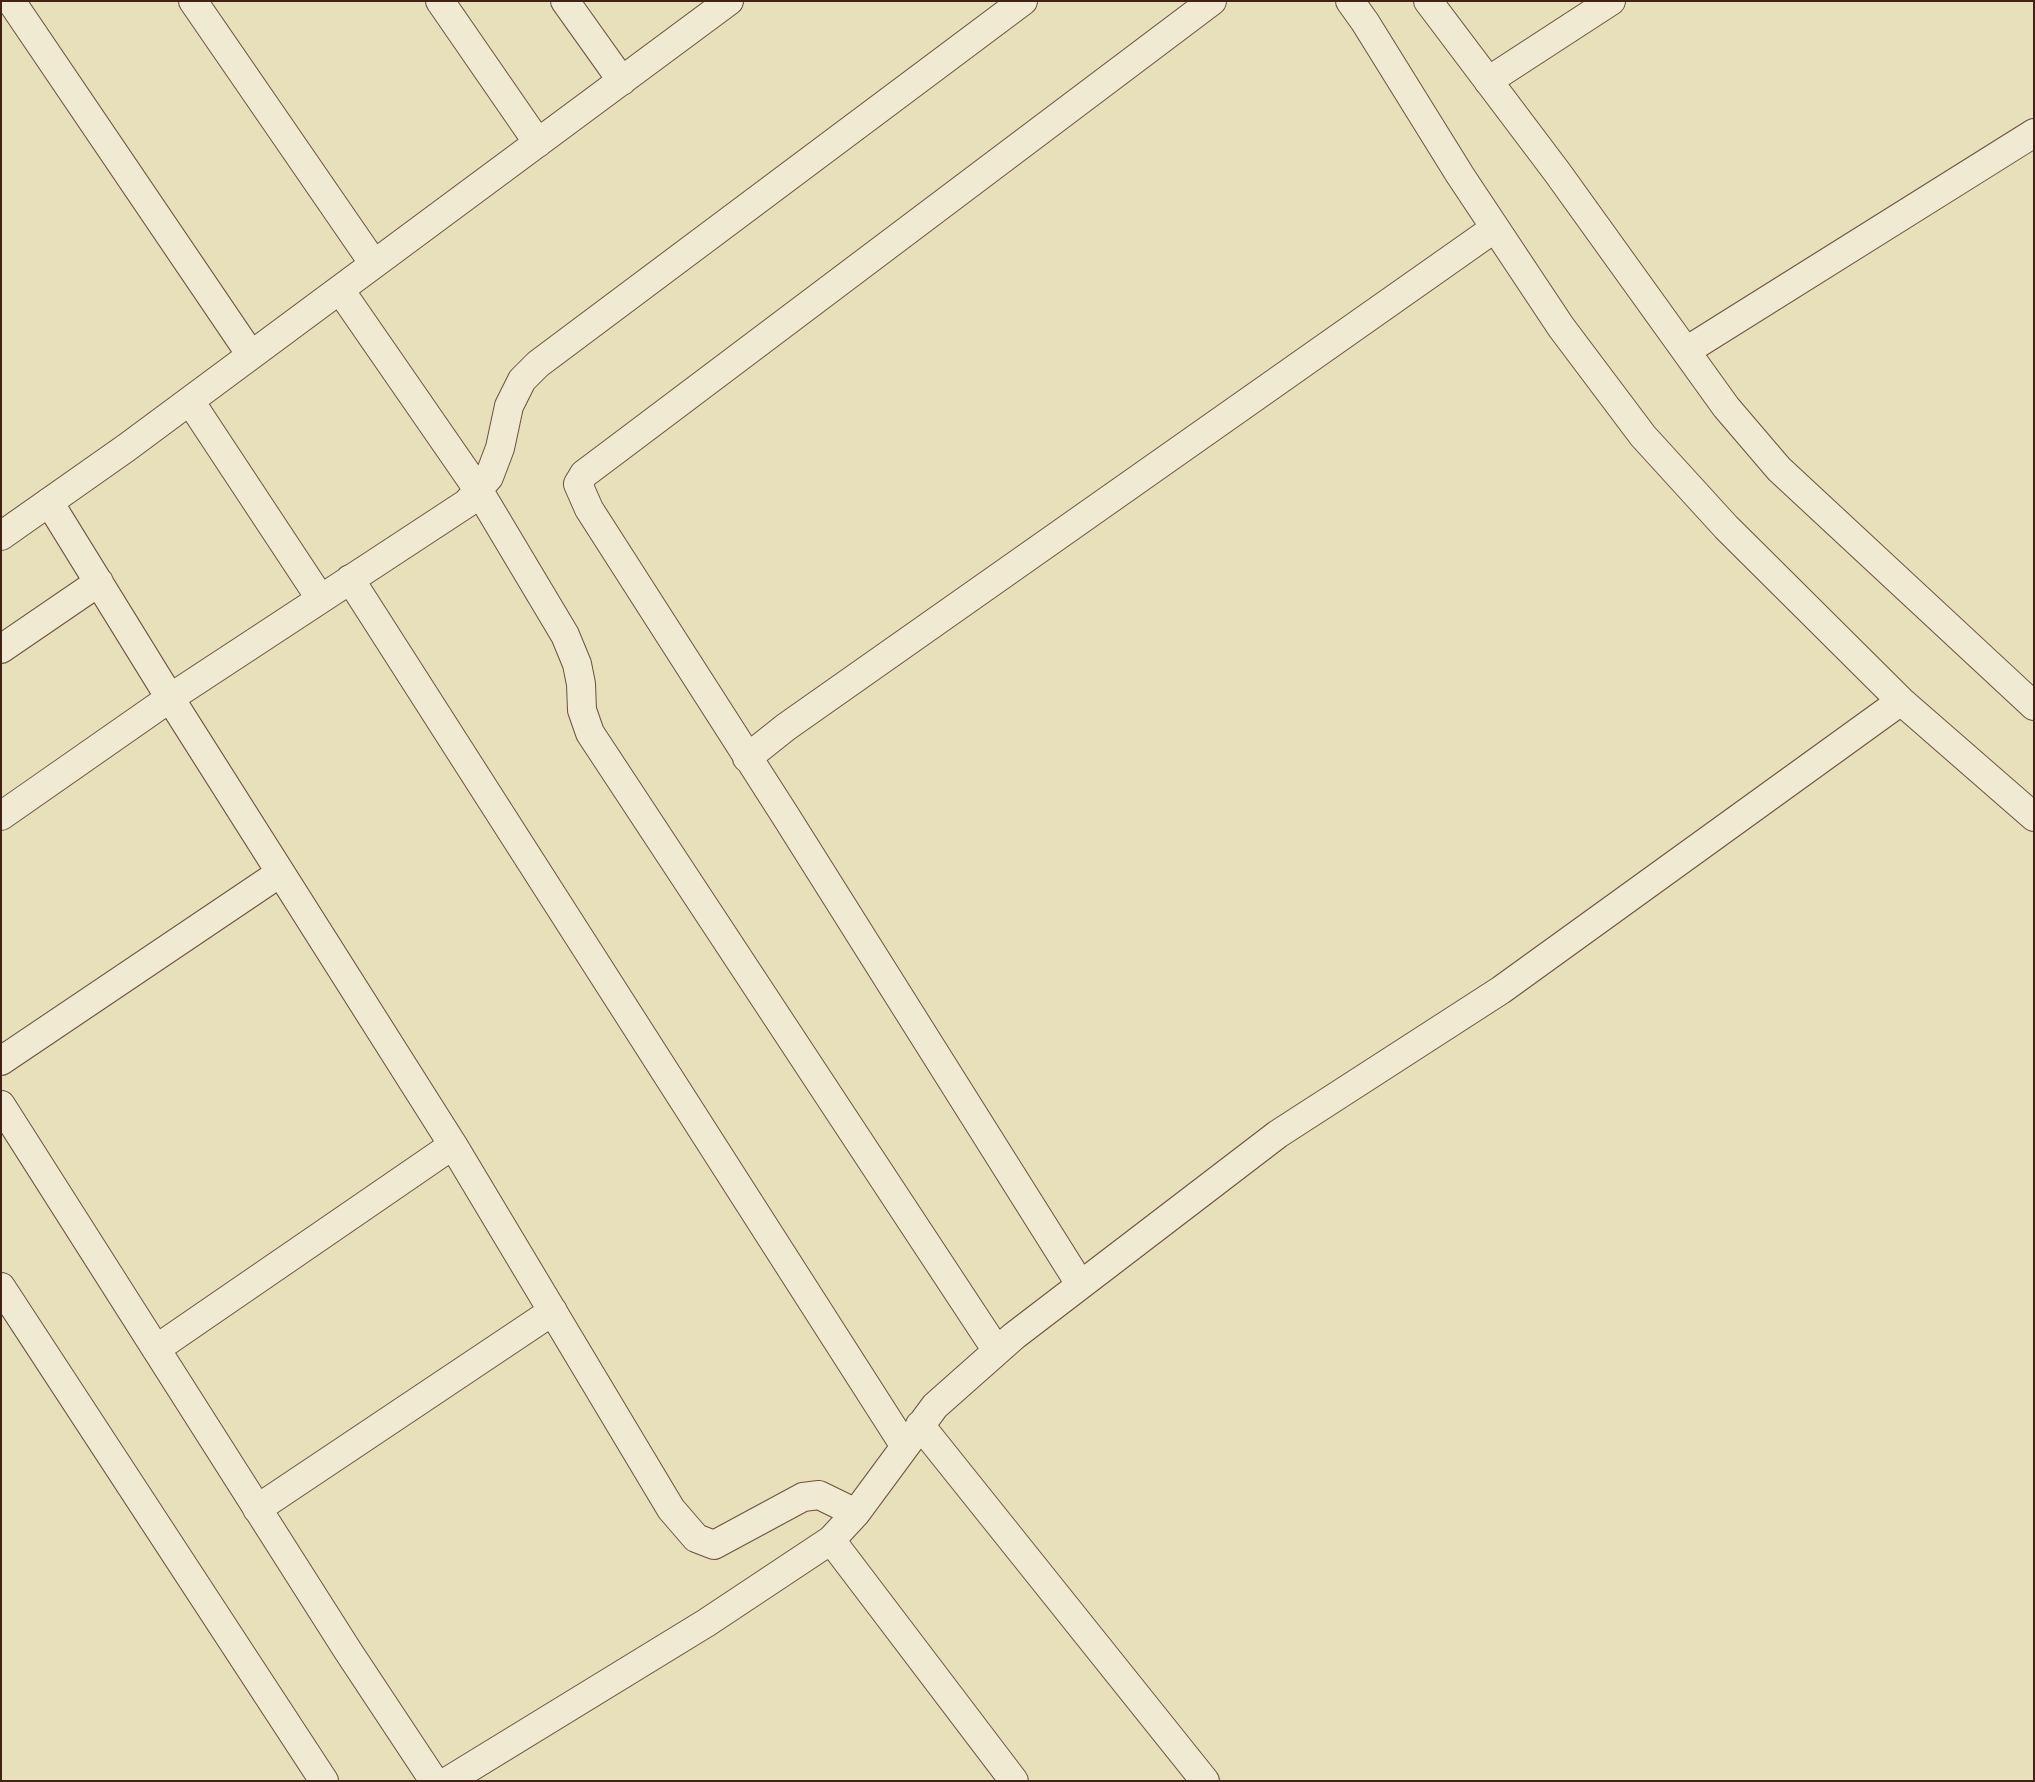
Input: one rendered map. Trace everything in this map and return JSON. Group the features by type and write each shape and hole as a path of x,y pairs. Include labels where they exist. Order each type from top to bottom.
{"street":[{"path":"12,1 251,355"},
{"path":"193,1 374,264"},
{"path":"440,1 538,143"},
{"path":"565,1 622,81"},
{"path":"1,536 190,401 729,1"},
{"path":"1,816 170,698 467,503 489,477 500,448 510,406 522,380 538,364 1023,1"},
{"path":"1080,1284 589,509 579,490 580,478 1212,1"},
{"path":"1350,1 1366,22 1495,228 1561,327 1644,436 1726,528 1901,702 2034,817"},
{"path":"1428,1 1557,172 1726,407 1779,469 1879,564 2034,706"},
{"path":"1488,81 1611,1"},
{"path":"1686,351 2034,133"},
{"path":"748,758 786,727 1495,228"},
{"path":"340,290 479,491 565,635 577,664 582,684 582,710 590,733 997,1351"},
{"path":"190,401 320,598"},
{"path":"50,502 170,698 453,1145 671,1509 696,1538 714,1545 803,1497 819,1495 856,1513"},
{"path":"350,579 912,1435 1205,1781"},
{"path":"1,650 99,582"},
{"path":"448,1781 706,1624 831,1540 856,1513 935,1406 997,1351 1080,1284 1278,1134 1501,990 1901,702"},
{"path":"1,1061 280,873"},
{"path":"1,1105 257,1509 434,1781"},
{"path":"156,1349 453,1145"},
{"path":"1,1287 324,1781"},
{"path":"257,1509 553,1311"},
{"path":"831,1540 1014,1781"}]}
